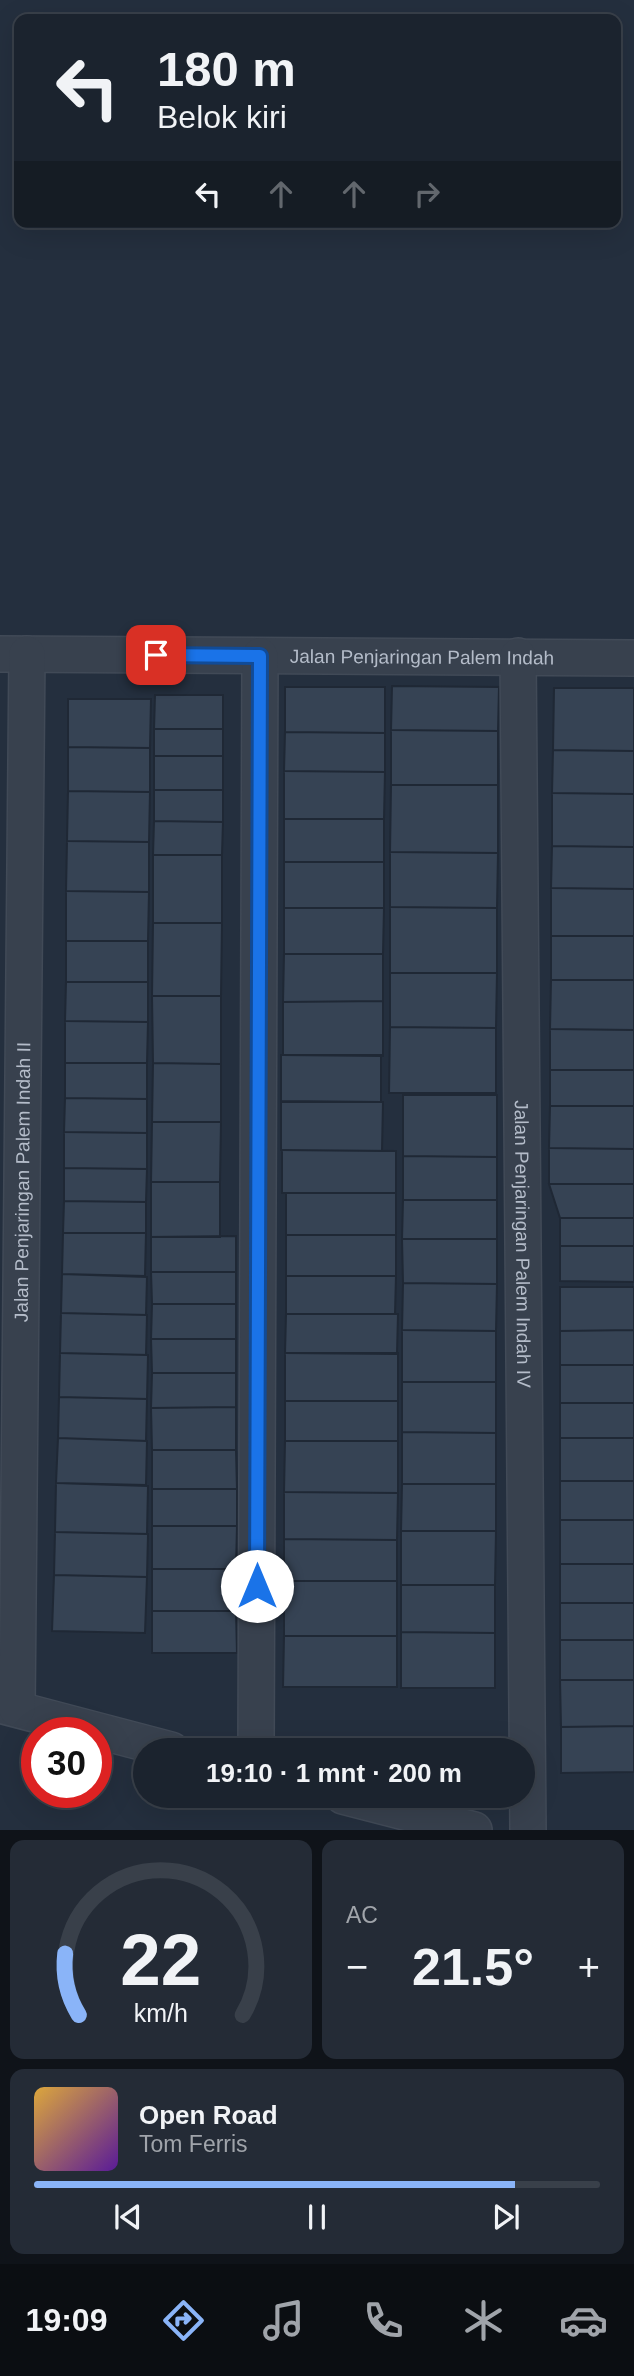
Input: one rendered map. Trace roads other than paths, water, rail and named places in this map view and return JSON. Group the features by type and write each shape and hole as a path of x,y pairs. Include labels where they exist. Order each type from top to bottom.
{"street":[{"name":"Jalan Penjaringan Palem Indah","path":"13,654 634,658"},
{"name":"Jalan Penjaringan Palem Indah II","path":"8,1707 13,654"},
{"path":"256,1738 260,656"},
{"name":"Jalan Penjaringan Palem Indah IV","path":"518,656 528,1830"},
{"path":"8,1707 133,1740"},
{"path":"389,1808 474,1830"}]}
